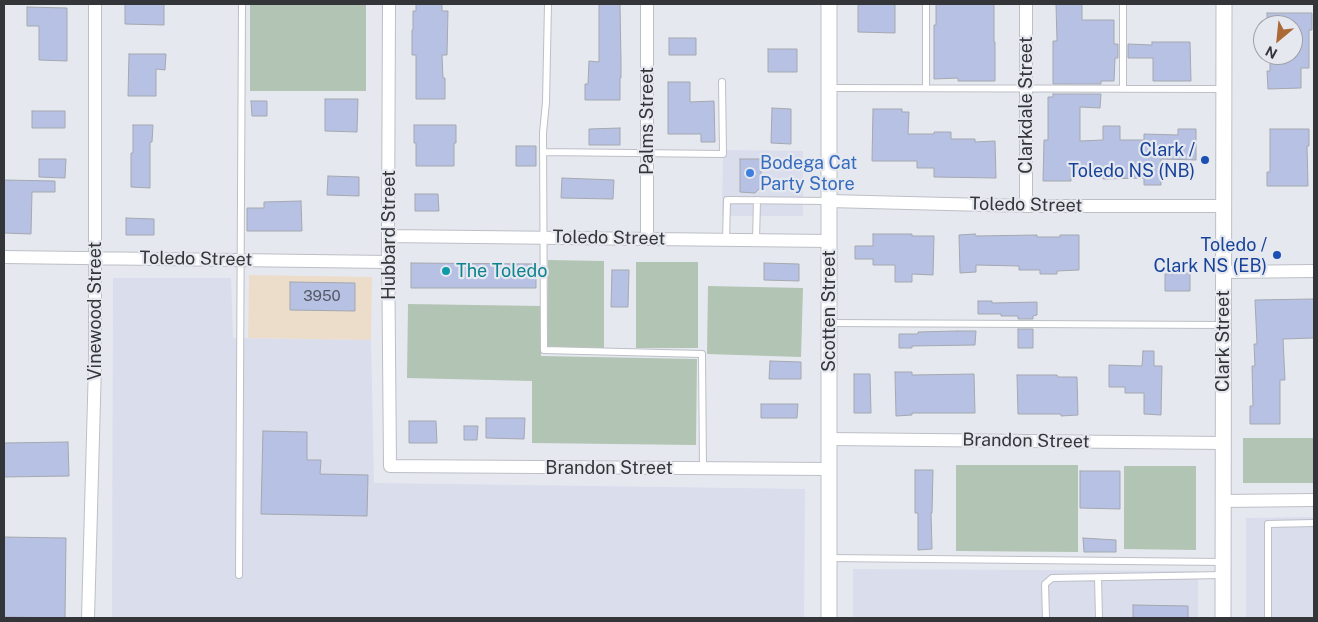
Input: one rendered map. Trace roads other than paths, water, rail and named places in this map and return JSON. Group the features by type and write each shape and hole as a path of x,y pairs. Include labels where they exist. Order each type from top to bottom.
{"street":[{"name":"Vinewood Street","path":"88,618 95,364 96,4"},
{"name":"Hubbard Street","path":"390,4 388,236 390,466"},
{"name":"Palms Street","path":"647,4 647,239"},
{"name":"Scotten Street","path":"829,4 829,618"},
{"name":"Clarkdale Street","path":"1026,4 1026,206"},
{"name":"Clark Street","path":"1223,618 1224,4"},
{"name":"Toledo Street","path":"829,201 1026,206 1224,206"},
{"name":"Toledo Street","path":"388,236 829,241"},
{"name":"Toledo Street","path":"4,257 388,262"},
{"path":"1223,272 1314,271"},
{"name":"Brandon Street","path":"830,440 1223,443"},
{"name":"Brandon Street","path":"390,466 829,469"},
{"path":"1223,501 1314,500"}],"lane":[{"path":"239,575 242,4"},
{"path":"548,4 546,102 543,133 544,350 702,354 703,469"},
{"path":"926,4 926,88"},
{"path":"1123,4 1123,88"},
{"path":"543,152 723,154 722,82"},
{"path":"829,88 1224,89"},
{"path":"726,240 727,200 829,201"},
{"path":"756,240 757,200"},
{"path":"830,323 1223,325"},
{"path":"1268,618 1268,524 1314,523"},
{"path":"829,558 1223,568"},
{"path":"1046,618 1045,584 1052,578 1098,577 1223,568"},
{"path":"1098,577 1099,618"}],"place":[{"name":"Clark / Toledo NS (NB)","path":"1205,160"},
{"name":"Bodega Cat Party Store","path":"750,173"},
{"name":"Toledo / Clark NS (EB)","path":"1277,255"},
{"name":"The Toledo","path":"446,271"}]}
